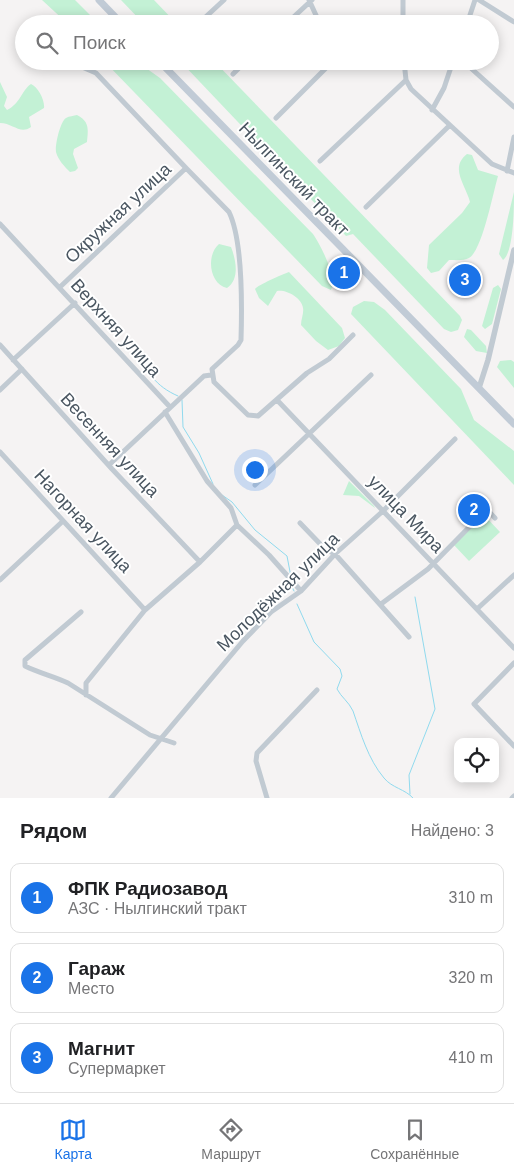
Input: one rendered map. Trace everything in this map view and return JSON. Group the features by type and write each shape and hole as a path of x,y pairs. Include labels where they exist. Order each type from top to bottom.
{"main road":[{"path":"99,0 113,15"},
{"name":"Нылгинский тракт","path":"167,70 514,424"}],"street":[{"path":"208,15 224,0"},
{"path":"403,0 403,15"},
{"path":"470,15 475,0"},
{"path":"479,0 514,22"},
{"path":"295,15 310,1 316,15"},
{"name":"Окружная улица","path":"60,287 186,168 96,73 89,70"},
{"path":"233,74 237,70"},
{"path":"276,118 324,70"},
{"path":"405,70 406,80 432,110 492,164 514,173"},
{"path":"432,110 444,88 450,70"},
{"path":"473,70 514,107"},
{"path":"320,161 406,80"},
{"path":"366,207 449,126"},
{"path":"507,171 514,137"},
{"path":"186,168 229,212 233,221 236,241 241,340 212,369 211,375 214,382 252,417 258,416 307,373 329,359 353,335"},
{"name":"Верхняя улица","path":"0,224 170,408"},
{"path":"479,388 488,360 514,250"},
{"path":"507,279 514,279"},
{"path":"13,360 75,304"},
{"name":"Весенняя улица","path":"0,345 200,562"},
{"path":"0,390 22,369"},
{"path":"109,465 204,376 211,375"},
{"path":"255,485 371,375"},
{"name":"улица Мира","path":"277,400 514,648"},
{"path":"165,412 207,481 231,508 238,525 269,555 301,591"},
{"name":"Молодёжная улица","path":"111,798 243,641 271,612 301,591 335,554 383,512 455,439"},
{"name":"Нагорная улица","path":"0,452 145,610"},
{"path":"475,497 495,518"},
{"path":"381,604 428,569 486,510"},
{"path":"1,577 63,521"},
{"path":"300,523 325,549 335,554 409,638"},
{"path":"86,695 86,683 145,610 200,562 238,525"},
{"path":"477,609 514,575"},
{"path":"80,612 25,660 25,666 43,675 68,683 110,712 161,740 174,743"},
{"path":"514,664 474,704 514,746"},
{"path":"267,798 256,761 257,753 316,690"}],"green space":[{"path":"42,0 75,0 90,15 58,15"},
{"path":"121,0 154,0 168,15 135,15"},
{"path":"113,70 149,70 160,78 313,234 324,253 332,277 331,290 322,286"},
{"path":"189,70 223,70 460,316 462,320 458,330 451,332 444,329 353,234 346,236"},
{"path":"0,82 7,97 4,106 7,110 18,101 31,84 38,91 44,108 29,117 31,127 23,130 0,123"},
{"path":"77,115 86,123 88,130 87,142 74,149 73,154 78,168 70,172 58,158 56,144 64,120 67,117"},
{"path":"467,154 472,155 478,170 498,176 483,233 474,253 469,258 449,260 439,271 431,273 427,268 429,245 462,213 470,202 459,171 459,165"},
{"path":"514,192 511,239 507,255 503,260 499,254"},
{"path":"219,244 231,247 235,263 234,280 227,288 216,281 211,269 212,255"},
{"path":"289,272 342,328 345,338 339,346 328,350 316,341 301,325 302,304 293,295 285,291 277,291 268,306 259,298 255,289 257,287"},
{"path":"498,285 501,289 492,324 485,329 482,326 493,288"},
{"path":"364,301 374,302 385,310 461,389 474,420 514,451 514,485 351,314 353,307"},
{"path":"467,329 471,330 486,346 487,353 476,351 464,337"},
{"path":"511,360 514,362 514,388 497,367 500,361"},
{"path":"349,481 375,508 359,496 343,495"},
{"path":"484,515 500,532 469,561 453,544"}],"waterway":[{"path":"137,350 153,378 163,388 178,396"},
{"path":"182,400 183,427 199,453 213,484"},
{"path":"222,495 232,502 255,530 287,556 291,577"},
{"path":"292,587 294,591"},
{"path":"410,794 409,775 435,709 415,597"},
{"path":"297,604 314,642 340,669 342,676 337,689 353,711 378,771 387,781 413,798"}],"place":[{"name":"ФПК Радиозавод","path":"344,273"},
{"name":"Магнит","path":"465,280"},
{"name":"Гараж","path":"474,510"}]}
